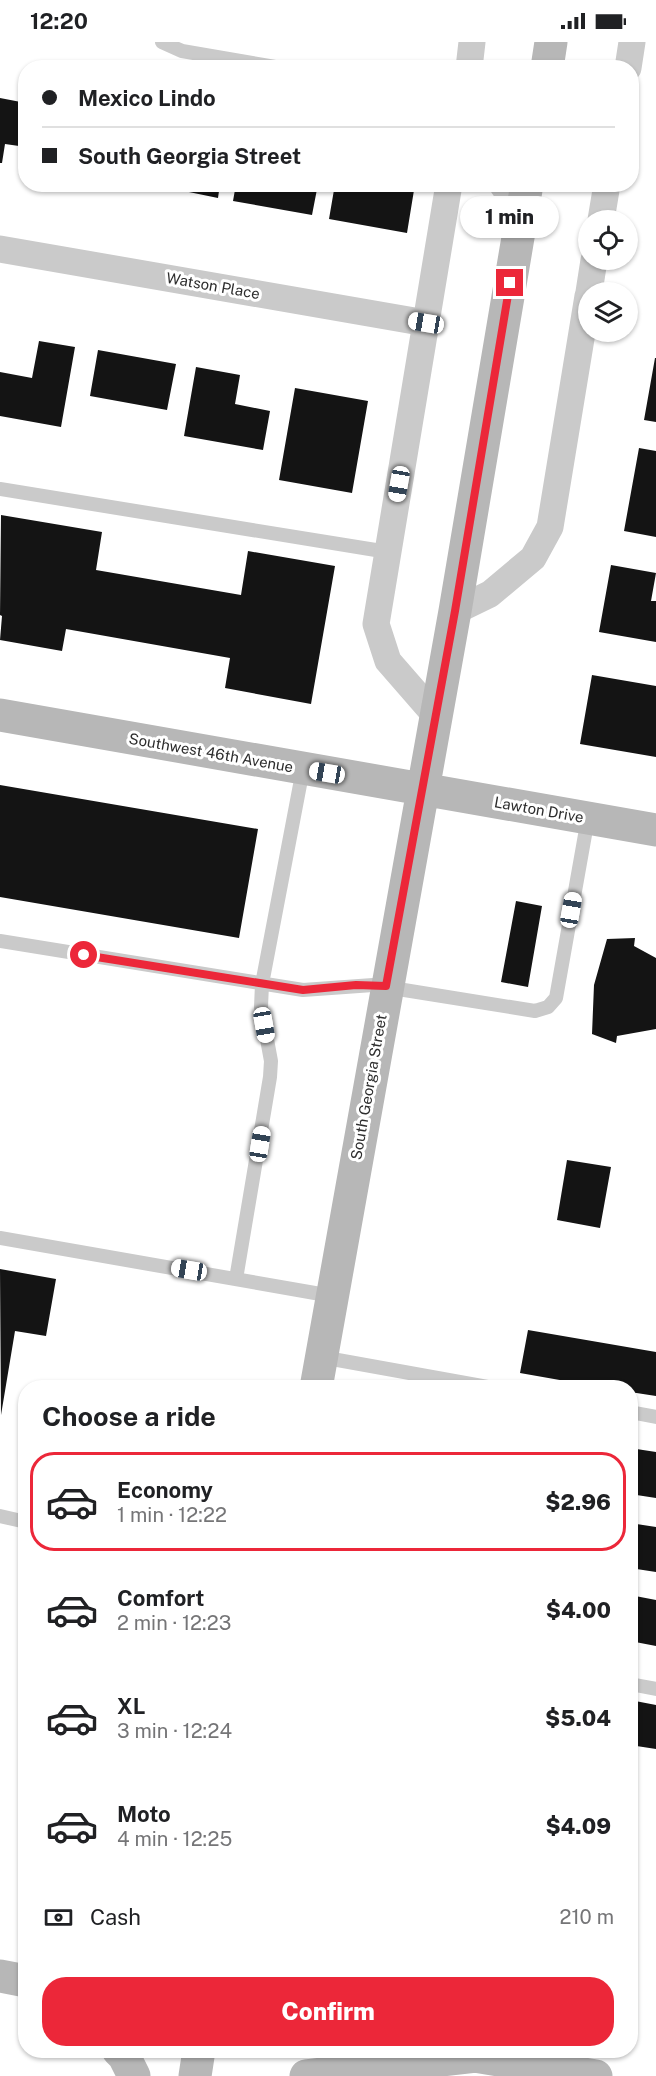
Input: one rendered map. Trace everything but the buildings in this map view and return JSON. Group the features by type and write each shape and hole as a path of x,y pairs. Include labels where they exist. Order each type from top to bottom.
{"main road":[{"path":"549,60 552,42"},
{"name":"South Georgia Street","path":"318,1372 455,611 524,199"},
{"name":"Southwest 46th Avenue","path":"0,715 421,790"},
{"name":"Lawton Drive","path":"421,790 656,830"},
{"path":"125,2058 134,2076"},
{"path":"195,2076 198,2058"},
{"path":"306,2076 436,2058"},
{"path":"499,2058 596,2076"}],"street":[{"path":"470,60 472,42"},
{"path":"629,60 632,42"},
{"path":"435,715 388,661 376,624 448,192"},
{"path":"603,210 606,192"},
{"name":"Watson Place","path":"0,249 426,323"},
{"path":"455,611 490,594 533,558 550,527 580,342"}],"lane":[{"path":"162,42 182,51 234,60"},
{"path":"0,489 388,552"},
{"path":"236,1279 270,1077 271,1061 261,1007 262,984 303,769"},
{"path":"0,941 303,990 356,985 386,986 535,1011 548,1007 556,998 588,818"},
{"path":"0,1238 332,1296"},
{"path":"318,1372 408,1380"},
{"path":"638,1414 656,1417"},
{"path":"0,1515 18,1520"},
{"path":"638,1686 656,1689"}],"route":[{"path":"84,955 303,990 356,985 386,986 455,611 510,283"}]}
